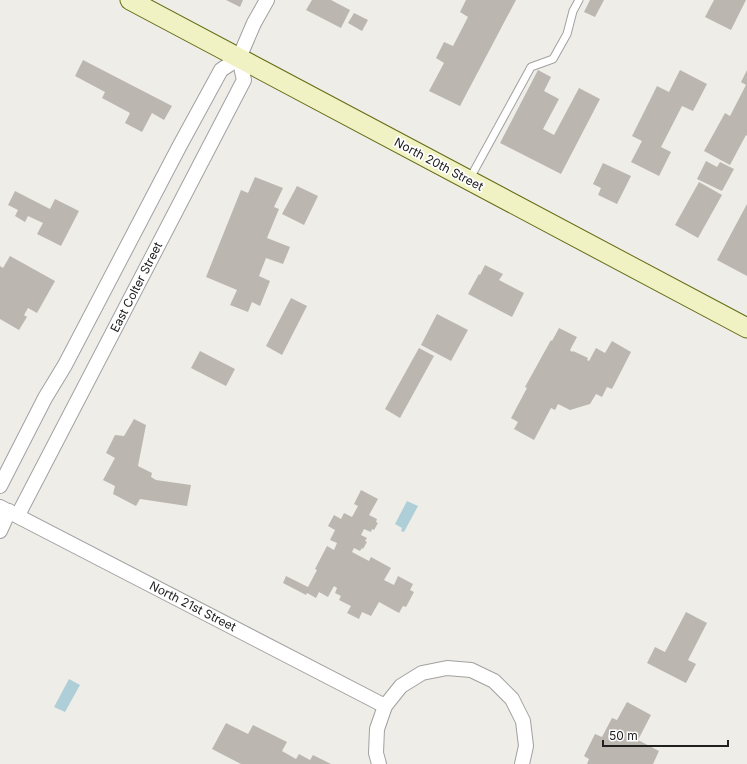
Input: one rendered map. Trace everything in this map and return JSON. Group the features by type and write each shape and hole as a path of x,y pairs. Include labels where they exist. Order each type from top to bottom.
{"street":[{"name":"North 20th Street","path":"130,0 747,328"},
{"path":"0,486 45,398 65,365 221,70 239,58 266,0"},
{"name":"East Colter Street","path":"0,531 9,511 244,80 239,58"},
{"name":"North 21st Street","path":"9,511 385,706"},
{"path":"379,764 376,753 377,729 385,706 401,686 422,673 447,668 471,670 494,681 512,699 523,721 526,746 522,764"}],"lane":[{"path":"469,180 530,67 553,59 567,34 573,11 580,0"}],"water":[{"path":"407,501 418,506 404,532 401,531 402,528 395,524"},
{"path":"69,679 80,685 65,712 54,707"}],"building":[{"path":"226,0 243,0 240,7"},
{"path":"312,0 331,0 350,10 341,28 306,10"},
{"path":"466,0 516,0 460,106 429,91 444,63 436,58 444,42 453,46 468,17 460,12"},
{"path":"590,0 604,0 595,17 584,12"},
{"path":"714,0 746,0 731,30 705,17"},
{"path":"354,13 368,20 362,31 348,23"},
{"path":"83,60 172,106 164,120 152,113 142,132 125,123 130,113 102,98 105,92 75,76"},
{"path":"538,70 551,77 544,91 559,99 543,129 554,135 579,88 600,99 561,174 500,143"},
{"path":"680,70 707,84 693,111 682,106 661,147 671,152 659,176 631,162 642,141 632,136 657,86 669,92"},
{"path":"747,70 747,136 746,135 730,165 704,151 725,113 730,116 746,85 741,82"},
{"path":"706,161 717,167 720,162 734,169 722,191 697,179"},
{"path":"603,163 631,176 617,204 598,195 601,188 593,184"},
{"path":"255,177 283,188 274,207 279,209 267,238 290,247 283,264 266,258 259,276 270,281 260,306 252,302 248,312 230,305 237,290 206,277 241,190 248,193"},
{"path":"699,182 722,195 698,238 675,225"},
{"path":"297,186 318,196 304,225 282,214"},
{"path":"15,191 50,209 55,199 79,211 61,246 37,234 43,223 28,216 25,222 15,216 18,210 8,205"},
{"path":"747,204 747,276 717,260"},
{"path":"10,256 55,281 37,313 28,308 24,315 27,317 19,330 0,319 0,266 3,268"},
{"path":"485,265 503,274 499,280 524,293 512,317 468,294"},
{"path":"291,298 307,306 282,355 266,346"},
{"path":"437,314 468,330 451,361 421,345"},
{"path":"559,328 577,337 570,350 588,358 587,360 589,361 596,348 605,353 612,341 631,352 612,389 607,387 602,397 596,394 590,404 570,410 558,404 555,410 551,408 534,440 514,429 518,422 511,418 527,388 525,387"},
{"path":"419,348 434,356 400,418 385,409"},
{"path":"200,351 235,369 226,386 191,368"},
{"path":"134,419 146,425 138,466 152,473 151,477 156,480 191,485 187,506 140,499 136,506 113,494 115,486 103,480 115,458 106,453 115,435 124,436"},
{"path":"361,490 378,499 369,515 377,519 376,522 378,523 371,532 364,529 361,535 367,538 365,541 367,542 360,551 354,548 352,552 369,561 371,557 391,568 384,580 394,585 398,576 413,584 410,590 414,592 406,607 403,606 399,613 379,602 371,616 362,612 359,619 347,613 351,606 339,600 341,596 335,593 337,588 334,586 328,597 319,592 316,598 307,593 306,595 283,583 286,576 308,587 317,570 315,569 327,546 334,550 337,543 330,540 335,530 328,526 334,515 341,519 344,513 352,517 358,506 354,504"},
{"path":"686,612 707,623 688,660 696,664 686,683 647,663 655,647 665,652"},
{"path":"627,702 651,715 638,740 659,751 653,764 587,764 589,759 584,756 595,734 602,737 612,718 617,720"},
{"path":"226,723 248,734 253,725 287,742 282,751 296,759 299,754 310,760 313,755 331,764 241,764 212,749"}]}
